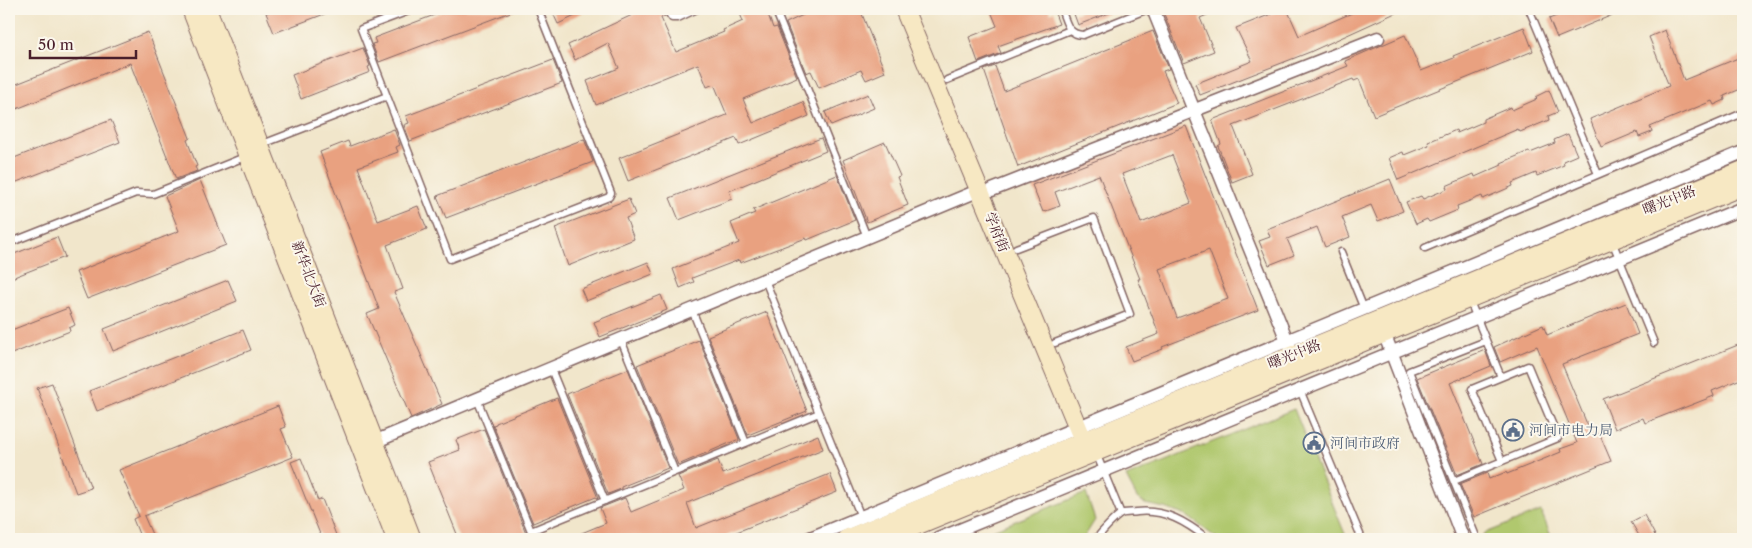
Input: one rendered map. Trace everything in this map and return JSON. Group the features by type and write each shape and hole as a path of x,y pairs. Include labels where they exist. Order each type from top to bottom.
{"main road":[{"name":"新华北大街","path":"191,9 254,150 412,539"},
{"name":"新华北大街","path":"207,9 254,150 396,539"},
{"name":"学府街","path":"904,9 986,190 1090,441"},
{"name":"学府街","path":"917,9 946,80 986,190 1016,248 1055,343 1090,441"},
{"name":"曙光中路","path":"884,539 1290,348 1743,170"},
{"name":"曙光中路","path":"846,539 1090,441 1384,333 1743,186"}],"street":[{"path":"1153,9 1290,348 1364,309 1743,152"},
{"path":"374,442 867,237 1378,38"},
{"path":"938,539 1743,208"},
{"path":"1384,333 1463,539"},
{"path":"808,539 861,517 1090,441"}],"lane":[{"path":"414,9 361,29 450,259 609,197 611,192 538,9"},
{"path":"666,9 672,18 678,18 696,9"},
{"path":"775,9 867,237"},
{"path":"1061,9 1070,30 1075,34 1083,35 1148,9"},
{"path":"1529,9 1598,174"},
{"path":"946,80 1070,30"},
{"path":"9,243 136,193 153,194 254,150 387,96"},
{"path":"1425,248 1743,113"},
{"path":"1016,248 1094,218 1130,314 1055,343"},
{"path":"1612,240 1654,343"},
{"path":"1341,252 1364,309"},
{"path":"764,280 861,517"},
{"path":"1469,298 1500,377"},
{"path":"692,310 746,443"},
{"path":"621,340 674,472"},
{"path":"1477,539 1409,371 1486,341"},
{"path":"1454,482 1558,438 1528,366 1472,389 1502,461"},
{"path":"551,369 604,501"},
{"path":"1300,390 1362,539"},
{"path":"477,399 531,531 819,413"},
{"path":"1090,441 1121,514"},
{"path":"1096,539 1121,514 1146,511 1172,516 1208,539"}],"green space":[{"path":"1294,409 1347,539 1218,539 1187,516 1165,508 1145,504 1137,498 1126,477"},
{"path":"1086,493 1095,520 1083,539 970,539"},
{"path":"1541,511 1552,539 1485,539 1483,534"}],"building":[{"path":"276,9 335,10 274,33 266,13"},
{"path":"450,9 516,10 379,62 372,44 376,43 374,38"},
{"path":"551,9 590,9 558,24"},
{"path":"645,9 661,9 665,16 661,18 676,52 724,32 723,30 743,21 738,9 766,9 773,28 777,27 797,77 743,99 753,123 803,102 809,116 739,145 736,138 628,181 619,158 727,115 714,84 707,87 698,64 596,105 587,81 619,68 608,43 575,60 568,45"},
{"path":"816,9 860,9 885,72 866,80 861,70 819,88 811,71 806,73 786,23"},
{"path":"990,9 1049,9 1050,13 1054,11 1059,24 998,46 1001,53 978,62 969,37 997,26"},
{"path":"1087,9 1117,10 1078,25 1074,14"},
{"path":"1162,9 1221,9 1200,18 1214,51 1184,63"},
{"path":"1287,9 1299,36 1361,9 1404,9 1310,52 1200,95 1195,84 1252,61 1236,28"},
{"path":"1574,9 1627,9 1557,38 1549,19"},
{"path":"1524,27 1533,51 1374,116 1359,79 1354,81 1353,79 1233,126 1252,174 1232,182 1218,146 1221,144 1212,120 1348,66 1345,61 1405,35 1421,71"},
{"path":"1665,30 1684,80 1743,56 1743,88 1724,96 1725,100 1714,105 1712,101 1650,127 1652,132 1639,137 1637,132 1601,147 1590,119 1669,86 1649,37"},
{"path":"1153,31 1169,69 1163,71 1177,103 1018,167 984,70 995,66 1004,91"},
{"path":"148,32 190,138 187,140 197,166 195,167 197,171 176,179 130,63 9,112 9,87"},
{"path":"363,48 370,66 368,67 370,72 301,99 292,75"},
{"path":"553,60 562,83 410,141 404,125 409,123 406,116"},
{"path":"1549,90 1558,112 1548,116 1549,120 1520,132 1518,129 1398,180 1389,158 1403,152 1404,155 1429,145 1428,142 1456,130 1457,133 1511,107 1512,110 1537,99 1535,97"},
{"path":"868,94 874,108 831,126 825,112"},
{"path":"111,120 120,142 9,185 9,160"},
{"path":"1186,126 1258,310 1162,347 1163,349 1132,361 1126,347 1159,334 1138,279 1140,279 1099,175 1055,192 1060,206 1043,212 1032,185","holes":["1172,155 1191,203 1141,223 1122,174","1209,250 1228,299 1177,318 1159,269"]},
{"path":"394,129 400,145 396,147 398,152 358,167 378,221 418,206 427,229 387,245 403,289 394,292 442,404 411,418 367,314 379,309 320,152 348,141 350,146"},
{"path":"1568,134 1577,155 1563,161 1564,165 1537,176 1536,173 1512,183 1513,186 1483,199 1482,196 1457,206 1458,210 1429,222 1427,219 1416,224 1406,202 1421,196 1423,199 1447,189 1446,186 1474,174 1475,177 1529,151 1530,153 1555,143 1554,140"},
{"path":"821,138 826,151 729,191 732,199 679,220 670,198"},
{"path":"584,139 593,162 446,218 437,196"},
{"path":"885,142 900,176 897,177 908,205 867,222 843,160"},
{"path":"837,175 855,220 807,240 806,238 740,263 739,260 692,278 694,282 680,288 673,269 739,243 731,223 755,213 753,210"},
{"path":"1390,179 1403,211 1378,221 1371,205 1342,217 1350,237 1325,247 1317,227 1287,239 1294,255 1269,265 1259,241 1270,237 1267,229"},
{"path":"200,180 226,245 87,299 76,272 179,231 165,196"},
{"path":"629,199 635,214 626,218 634,239 568,266 555,228"},
{"path":"57,237 65,257 9,279 9,256"},
{"path":"648,262 653,274 586,301 581,289"},
{"path":"228,280 237,301 113,351 104,329"},
{"path":"661,295 667,310 600,337 594,322"},
{"path":"1626,303 1638,334 1562,364 1592,436 1599,433 1611,461 1474,517 1460,484 1487,473 1489,479 1506,472 1507,474 1561,452 1560,449 1577,443 1537,346 1500,362 1494,347 1543,325 1547,335"},
{"path":"68,308 75,325 69,328 70,331 9,355 9,331"},
{"path":"767,312 807,411 748,435 708,336"},
{"path":"243,330 251,350 97,411 89,391"},
{"path":"699,340 739,439 678,465 637,365"},
{"path":"1743,343 1743,378 1712,391 1714,396 1645,423 1643,418 1615,429 1603,399"},
{"path":"1485,350 1491,366 1450,383 1483,464 1457,475 1417,378"},
{"path":"628,369 668,468 608,494 567,394"},
{"path":"52,383 91,488 76,493 37,388"},
{"path":"557,398 598,498 596,497 533,523 493,425"},
{"path":"278,406 286,427 281,429 293,457 144,516 154,539 141,539 133,519 139,516 119,470"},
{"path":"484,429 530,539 459,539 428,462 460,450 456,440"},
{"path":"818,435 823,449 687,503 696,528 830,474 837,492 719,539 567,539 606,523 600,508 625,498 631,512 684,490 678,476 718,460 723,474"},
{"path":"301,458 318,501 322,499 336,535 322,539 291,462"},
{"path":"1644,515 1657,539 1641,539 1631,522"}],"place":[{"name":"河间市电力局","path":"1513,430"},
{"name":"河间市政府","path":"1314,443"}]}
